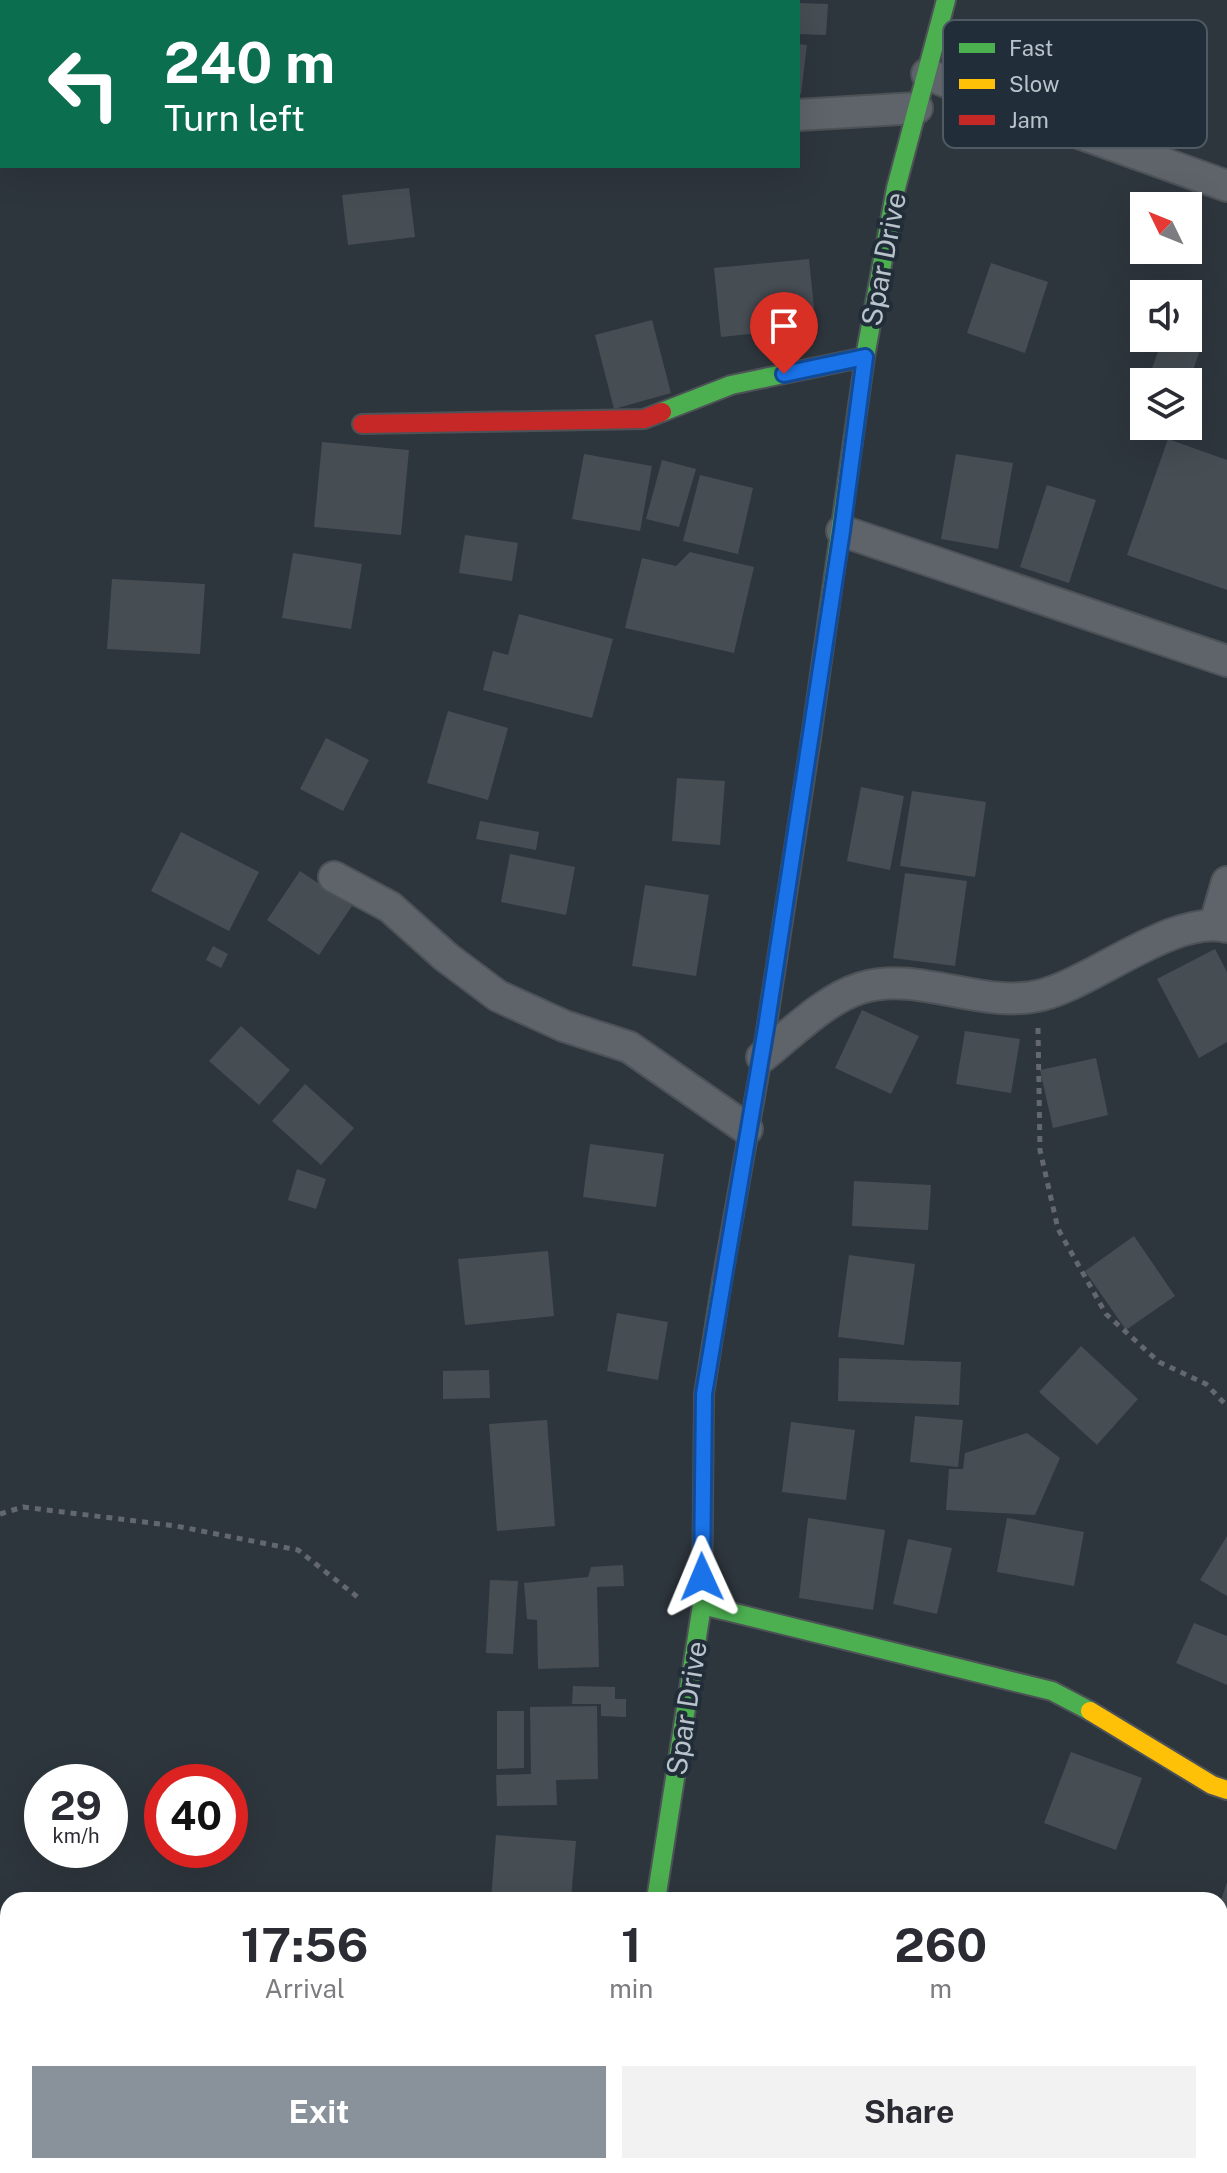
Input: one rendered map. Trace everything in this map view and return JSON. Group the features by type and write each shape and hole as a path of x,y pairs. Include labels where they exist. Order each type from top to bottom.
{"street":[{"name":"Spar Drive","path":"657,1892 702,1605 704,1394 747,1129 762,1057 842,531 865,357 896,188 946,0"},
{"path":"927,74 943,80"},
{"path":"800,115 917,108"},
{"path":"1121,148 1227,186"},
{"path":"362,424 644,419 731,385 865,357"},
{"path":"842,531 1227,661"},
{"path":"334,877 390,907 446,957 498,996 564,1026 629,1047 747,1129"},
{"path":"762,1057 829,1005 860,988 894,983 995,999 1040,995 1084,980 1175,933 1221,926 1227,882"},
{"path":"702,1605 1052,1691 1122,1728 1212,1785 1227,1790"}],"path":[{"path":"1040,995 1036,1061 1040,1150 1058,1229 1106,1314 1159,1362 1206,1384 1227,1406"},
{"path":"0,1514 23,1507 176,1526 298,1550 360,1599"}],"building":[{"path":"800,3 828,4 826,35 800,34"},
{"path":"800,44 807,45 800,94"},
{"path":"409,188 415,237 348,245 342,195"},
{"path":"809,259 816,327 721,337 714,268"},
{"path":"991,263 1048,282 1025,353 967,333"},
{"path":"652,320 671,393 614,409 595,335"},
{"path":"1158,352 1199,352 1194,368 1152,368"},
{"path":"1168,440 1227,460 1227,590 1127,555"},
{"path":"322,442 409,450 401,535 314,527"},
{"path":"584,454 652,466 640,531 572,519"},
{"path":"956,454 1013,463 998,549 941,539"},
{"path":"662,460 696,469 679,527 646,519"},
{"path":"700,475 753,488 738,554 683,541"},
{"path":"1047,485 1096,500 1069,583 1020,567"},
{"path":"465,535 518,543 512,581 459,573"},
{"path":"690,552 754,567 734,653 625,628 642,558 676,566"},
{"path":"293,553 362,564 351,629 282,618"},
{"path":"112,579 205,584 200,654 107,649"},
{"path":"519,614 613,639 592,718 483,690 493,651 508,655"},
{"path":"448,711 508,728 488,800 427,783"},
{"path":"326,738 369,760 343,811 300,789"},
{"path":"677,778 725,781 720,845 672,841"},
{"path":"861,787 904,796 890,870 847,861"},
{"path":"912,791 986,802 975,877 900,866"},
{"path":"480,821 539,832 536,850 476,839"},
{"path":"181,832 259,872 229,931 151,891"},
{"path":"510,854 575,867 566,915 501,902"},
{"path":"300,871 352,906 319,955 267,920"},
{"path":"905,873 967,881 955,966 893,958"},
{"path":"645,885 709,895 696,976 632,966"},
{"path":"213,946 228,954 221,968 206,960"},
{"path":"1215,949 1227,972 1227,1042 1199,1058 1157,979"},
{"path":"862,1010 919,1036 891,1094 835,1068"},
{"path":"241,1026 290,1070 259,1105 209,1061"},
{"path":"965,1031 1020,1039 1011,1093 956,1084"},
{"path":"1096,1058 1108,1115 1053,1128 1040,1070"},
{"path":"305,1084 354,1128 321,1165 272,1121"},
{"path":"590,1144 664,1154 656,1207 583,1197"},
{"path":"297,1169 326,1179 316,1209 288,1200"},
{"path":"854,1181 931,1185 928,1230 852,1226"},
{"path":"1134,1236 1175,1296 1126,1330 1085,1271"},
{"path":"548,1251 554,1316 465,1325 458,1259"},
{"path":"849,1255 915,1264 904,1345 838,1337"},
{"path":"617,1313 668,1322 658,1380 607,1371"},
{"path":"1081,1346 1138,1399 1097,1445 1039,1392"},
{"path":"839,1358 961,1362 959,1405 838,1401"},
{"path":"489,1370 490,1398 443,1399 443,1371"},
{"path":"915,1416 963,1420 958,1467 910,1462"},
{"path":"547,1420 555,1526 497,1531 489,1424"},
{"path":"791,1422 855,1430 846,1500 782,1492"},
{"path":"1027,1433 1060,1458 1035,1515 946,1510 949,1469 963,1469 965,1453"},
{"path":"808,1518 885,1530 873,1610 799,1598"},
{"path":"1007,1518 1084,1532 1074,1586 997,1572"},
{"path":"1227,1536 1227,1596 1200,1580"},
{"path":"908,1539 952,1548 937,1614 893,1604"},
{"path":"623,1565 624,1586 597,1587 599,1667 538,1669 537,1620 527,1619 524,1583 588,1577 591,1567"},
{"path":"490,1580 518,1581 513,1654 486,1653"},
{"path":"1194,1623 1227,1636 1227,1685 1176,1663"},
{"path":"573,1686 615,1687 615,1699 626,1699 626,1717 601,1716 601,1704 572,1704"},
{"path":"597,1706 598,1779 556,1780 557,1805 497,1806 496,1775 531,1774 530,1707"},
{"path":"497,1711 524,1711 524,1768 497,1769"},
{"path":"1071,1752 1142,1778 1116,1850 1044,1823"},
{"path":"496,1835 576,1841 572,1892 492,1892"}],"traffic: fast":[{"path":"811,738 865,357 896,188 946,0"},
{"path":"662,412 731,385 865,357"},
{"path":"657,1892 702,1605 704,1394 722,1281"},
{"path":"702,1605 1052,1691 1090,1711"}],"traffic: slow":[{"path":"1090,1711 1212,1785 1227,1790"}],"traffic: jam":[{"path":"362,424 644,419 662,412"},
{"path":"722,1281 762,1057 811,738"}],"route":[{"path":"702,1577 704,1394 747,1129 762,1057 842,531 865,357 784,374"}]}
